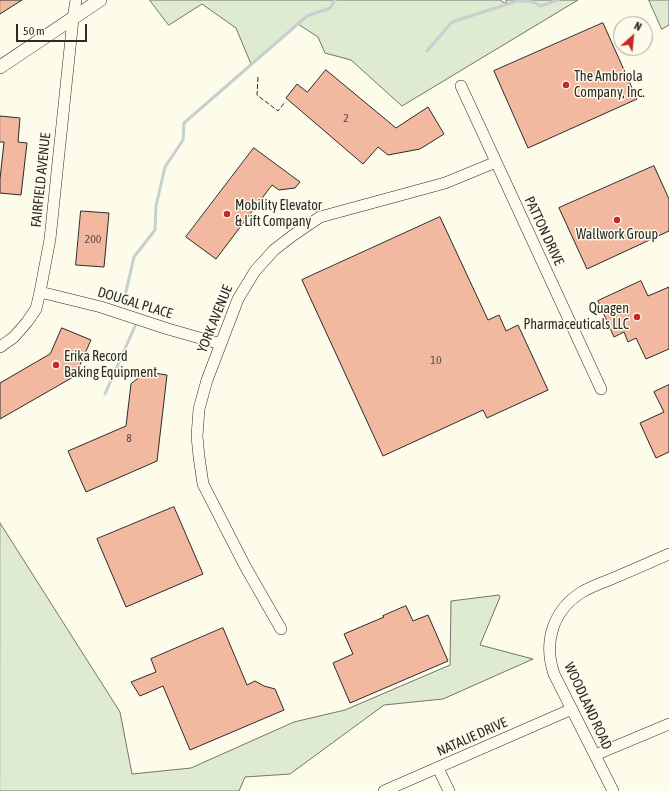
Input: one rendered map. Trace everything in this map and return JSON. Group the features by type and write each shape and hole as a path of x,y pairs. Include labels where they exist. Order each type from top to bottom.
{"main road":[{"path":"0,67 100,0"}],"street":[{"name":"FAIRFIELD AVENUE","path":"0,347 14,338 27,322 36,309 40,292 50,239 76,0"},
{"name":"PATTON DRIVE","path":"461,86 601,389"},
{"name":"YORK AVENUE","path":"281,629 245,566 203,484 196,436 199,409 206,380 222,344 238,299 255,271 274,250 320,217 445,183 496,162"},
{"name":"DOUGAL PLACE","path":"40,292 101,307 168,330 222,344"},
{"name":"WOODLAND ROAD","path":"613,791 554,674 549,654 551,634 559,615 567,604 583,591 669,554"},
{"name":"NATALIE DRIVE","path":"384,791 572,709"},
{"path":"595,756 669,724"},
{"path":"438,768 449,791"}],"green space":[{"path":"150,0 500,0 506,4 506,0 578,0 402,106 351,60 325,53 318,37 298,24 251,64 236,28 202,4 169,25"},
{"path":"649,0 669,0 669,25 662,29"},
{"path":"0,523 120,712 132,774 191,768 294,722 345,710 450,665 451,601 499,595 500,597 480,645 533,659 443,699 384,705 290,774 245,777 239,791 0,791"}],"building":[{"path":"0,0 22,0 0,14"},
{"name":"The Ambriola Company, Inc.","path":"603,23 613,45 613,56 618,56 637,99 528,148 494,71"},
{"path":"326,70 396,128 428,107 444,134 420,149 388,155 378,147 363,164 286,98 297,84 307,92"},
{"path":"0,116 20,118 18,142 27,143 21,195 0,193 4,142 0,142"},
{"name":"Mobility Elevator & Lift Company","path":"254,148 300,182 295,188 279,190 272,185 216,259 186,237"},
{"name":"Wallwork Group","path":"654,166 669,199 669,231 587,269 559,208"},
{"path":"81,211 109,213 104,267 76,265"},
{"path":"440,217 488,320 499,315 506,331 518,325 548,390 487,418 483,410 383,456 302,280"},
{"name":"Quagen Pharmaceuticals LLC","path":"641,281 648,296 669,287 669,349 646,359 636,338 628,342 624,332 614,337 598,301"},
{"name":"Erika Record Baking Equipment","path":"62,328 91,340 75,376 0,419 0,383 50,354"},
{"path":"147,372 167,375 157,461 86,492 68,451 126,426 131,384"},
{"path":"669,385 669,452 656,458 640,423 664,412 654,392"},
{"path":"174,507 203,574 126,607 97,539"},
{"path":"406,606 413,621 428,615 448,661 350,703 333,663 353,654 344,634"},
{"path":"223,628 247,685 255,681 264,686 275,689 284,710 190,750 163,686 140,696 131,682 156,672 151,659"}],"waterway":[{"path":"125,296 134,257 155,230 156,206 165,167 183,140 184,123 307,16 330,8 335,0"},
{"path":"427,51 452,22 517,1 530,1 541,6 558,0"},
{"path":"105,394 135,326"}],"fence":[{"path":"258,77 257,95 278,111 285,102"}],"place":[{"name":"The Ambriola Company, Inc.","path":"566,85"},
{"name":"Mobility Elevator & Lift Company","path":"227,214"},
{"name":"Wallwork Group","path":"617,220"},
{"name":"Quagen Pharmaceuticals LLC","path":"637,317"},
{"name":"Erika Record Baking Equipment","path":"56,365"}]}
